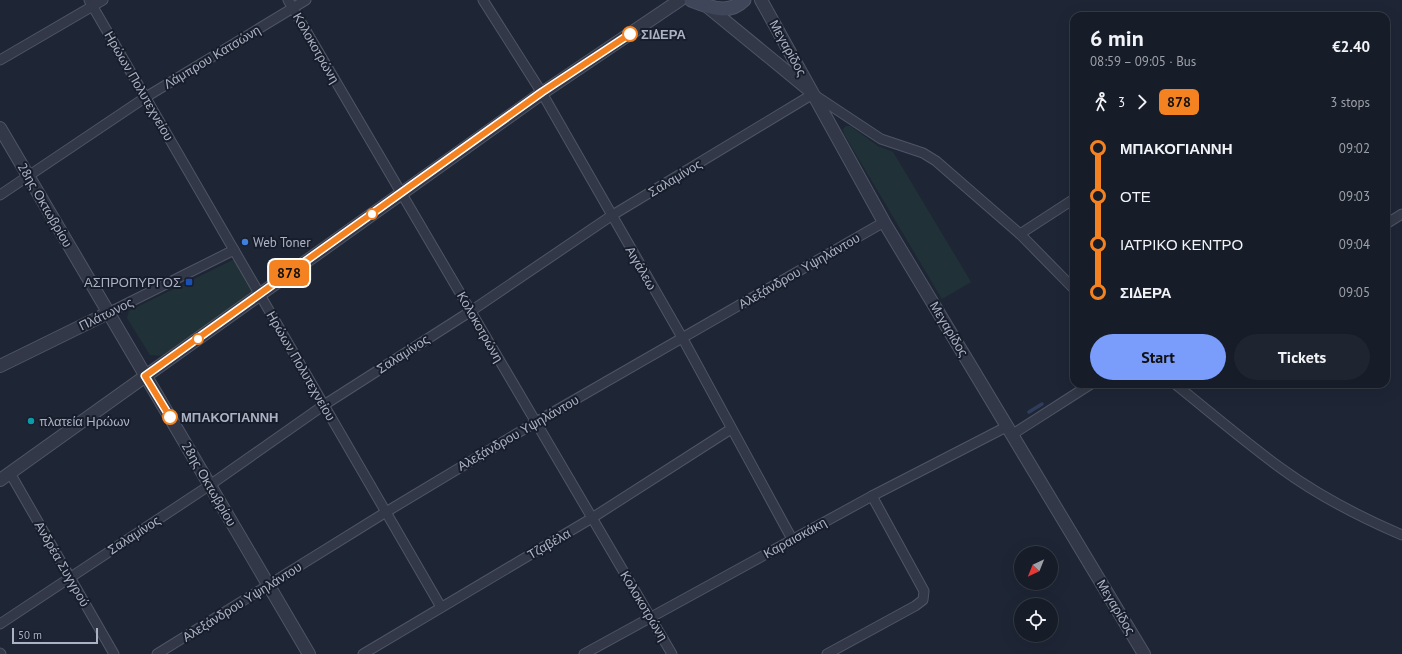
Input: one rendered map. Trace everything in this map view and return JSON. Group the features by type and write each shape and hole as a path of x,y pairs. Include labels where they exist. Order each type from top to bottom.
{"main road":[{"path":"691,0 708,7 724,9 737,5 744,0"}],"street":[{"path":"0,60 91,3 103,0"},
{"name":"Λάμπρου Κατσώνη","path":"0,195 146,97 290,4 306,0"},
{"name":"Αιγάλεω","path":"483,0 542,92 682,339 792,539"},
{"path":"5,477 542,92 680,0"},
{"name":"Μεγαρίδος","path":"761,0 884,222 1011,430 1144,654"},
{"name":"Ηρώων Πολυτεχνείου","path":"91,3 441,607"},
{"name":"Κολοκοτρώνη","path":"290,4 672,654"},
{"path":"708,7 813,94 881,139 923,153 936,161 1020,234 1070,285"},
{"name":"Σαλαμίνος","path":"0,624 210,485 324,405 471,311 611,216 813,94"},
{"name":"28ης Οκτωβρίου","path":"0,128 309,654"},
{"path":"1020,234 1070,201"},
{"path":"1390,222 1402,214"},
{"name":"Αλεξάνδρου Υψηλάντου","path":"158,654 386,512 536,422 884,222"},
{"name":"Πλάτωνος","path":"0,366 234,250"},
{"name":"Καραισκάκη","path":"584,654 872,496 1011,430 1085,388"},
{"path":"1180,388 1283,470 1326,497 1372,522 1402,535"},
{"name":"Τζαβέλα","path":"363,654 592,518 731,429"},
{"name":"Ανδρέα Συγγρού","path":"5,477 70,577 114,654"},
{"path":"827,654 915,606 923,600 924,591 872,496"}],"shaded area":[{"path":"846,126 850,126 878,146 893,152 971,282 942,299 844,134 843,129"},
{"path":"239,257 260,292 166,356 150,355 127,318 129,311"}],"waterway":[{"path":"1029,412 1042,404"}],"bus line":[{"name":"878","path":"170,417 145,376 542,92 630,34"}],"place":[{"name":"ΣΙΔΕΡΑ","path":"630,34"},
{"name":"Web Toner","path":"245,242"},
{"name":"ΑΣΠΡΟΠΥΡΓΟΣ","path":"189,282"},
{"name":"ΜΠΑΚΟΓΙΑΝΝΗ","path":"170,417"},
{"name":"πλατεία Ηρώων","path":"31,421"}]}
